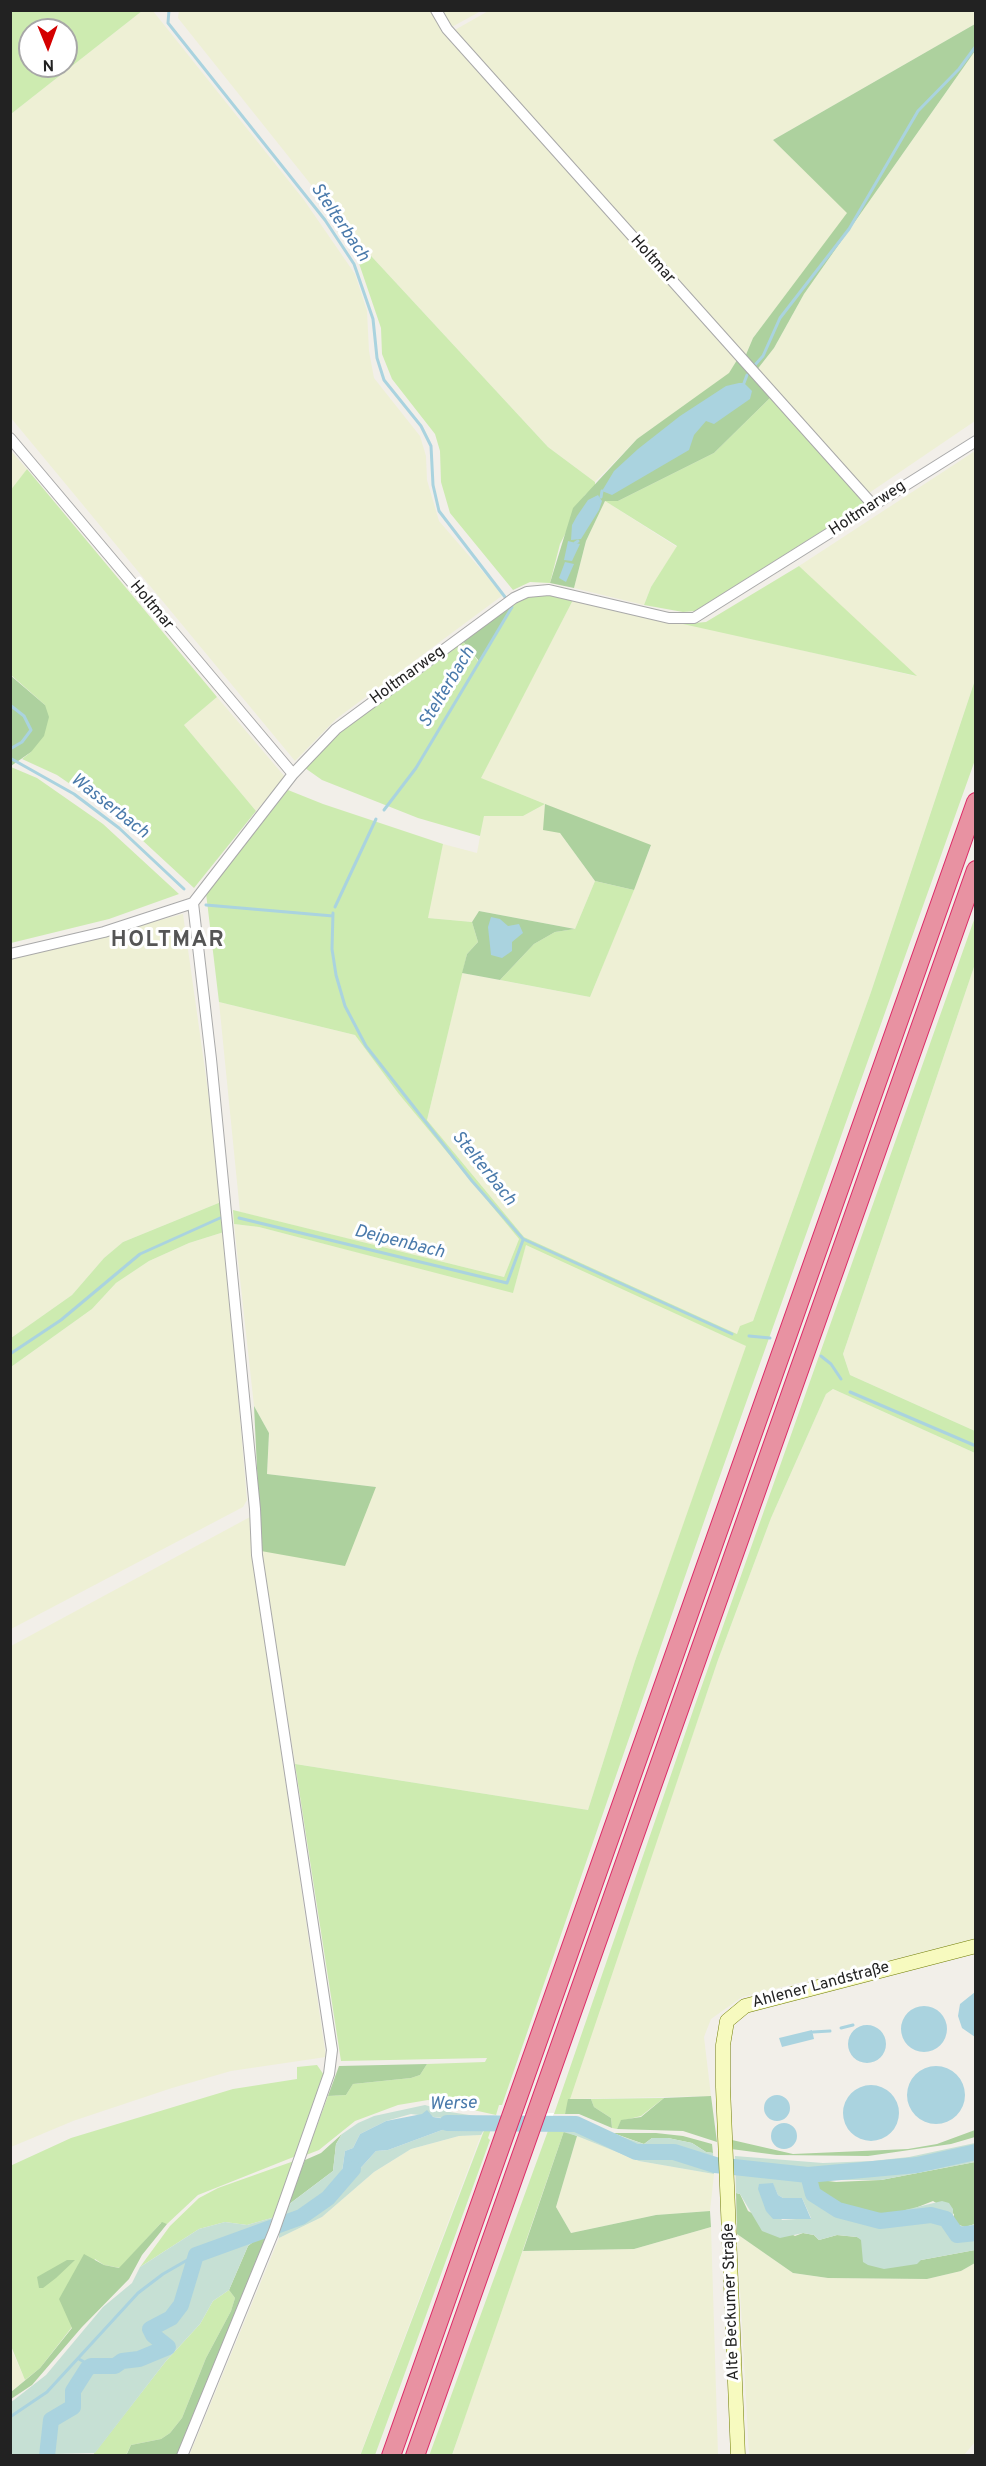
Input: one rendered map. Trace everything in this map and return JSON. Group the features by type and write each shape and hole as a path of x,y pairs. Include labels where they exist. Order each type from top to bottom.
{"highway":[{"path":"392,2456 975,802"},
{"path":"415,2456 975,870"}],"street":[{"name":"Holtmar","path":"436,10 447,29 873,505"},
{"name":"Holtmar","path":"10,438 293,774"},
{"name":"Holtmarweg","path":"193,903 293,774 336,729 514,598 527,592 549,590 669,618 694,618 715,607 975,441"},
{"path":"10,954 104,932 193,903 212,1059 254,1497 257,1556 332,2050 329,2074 276,2225 182,2456"},
{"name":"Ahlener Landstraße","path":"726,2152 723,2045 728,2021 744,2006 975,1946"},
{"name":"Alte Beckumer Straße","path":"726,2152 738,2456"}],"green space":[{"path":"11,10 142,10 78,61 78,18 18,18 18,78 57,78 11,114"},
{"path":"179,10 430,11 447,37 737,360 730,373 637,439 595,482 548,447 348,231 178,18"},
{"path":"490,10 976,11 975,24 773,140 848,213 753,338 745,357 453,31"},
{"path":"142,11 153,11 304,200 355,274 367,311 369,351 374,378 420,436 426,456 427,480 439,521 503,595 336,719 295,761 11,418 11,114 57,78 78,78 78,61"},
{"path":"440,11 481,11 450,28"},
{"path":"975,24 975,51 804,294 774,348 756,371 745,357 753,338 847,213 773,140"},
{"path":"975,51 975,421 869,493 756,371 774,348 804,294"},
{"path":"348,231 548,447 595,482 595,487 585,495 560,544 550,583 530,582 513,590 450,513 441,482 440,451 435,434 392,379 382,354 381,328"},
{"path":"737,360 771,397 714,453 618,501 605,501 586,541 574,588 550,583 573,508 637,439 729,373"},
{"path":"771,397 865,504 695,611 683,612 644,605 651,587 677,546 605,501 618,501 714,453"},
{"path":"10,450 27,469 11,491 10,491"},
{"path":"975,451 975,680 871,992 753,1321 737,1334 524,1237 427,1120 462,973 590,997 651,846 560,833 595,881 575,929 479,911 472,922 427,918 443,844 477,853 484,815 523,816 545,804 480,778 574,598 915,676 799,566"},
{"path":"27,469 217,697 184,725 256,811 194,888 115,815 57,775 22,759 31,752 45,705 11,675 10,491"},
{"path":"605,501 677,547 651,587 644,605 574,588 586,541"},
{"path":"799,566 917,676 683,624 706,622"},
{"path":"544,593 574,598 481,778 545,804 523,816 484,816 480,836 418,818 322,780 305,768 336,734 461,639 478,661 516,601 530,594"},
{"path":"516,601 479,661 461,639"},
{"path":"10,675 45,705 49,717 44,736 31,752 11,766"},
{"path":"975,680 975,760 716,1487 502,2105 499,2105 496,2115 428,2100 398,2105 355,2121 319,2150 306,2155 328,2096 346,2095 353,2084 411,2078 420,2075 427,2064 485,2062 487,2058 341,2061 295,1764 588,1810 635,1661 746,1346 526,1245 513,1293 259,1227 234,1224 233,1210 504,1277 519,1239 398,1093 355,1035 219,1002 206,893 288,790 443,844 428,918 472,922 478,942 467,954 427,1120 524,1237 737,1334 740,1326 753,1321 871,992"},
{"path":"217,697 285,777 256,811 184,725"},
{"path":"11,767 37,778 103,824 179,894 109,919 11,943"},
{"path":"545,804 651,845 634,890 595,881 560,833 543,830"},
{"path":"595,881 634,890 590,997 500,980 534,944 555,932 575,929"},
{"path":"479,911 575,929 555,932 534,944 500,980 462,973 467,954 478,942 472,922"},
{"path":"183,914 218,1162 221,1202 123,1242 104,1258 72,1295 11,1338 11,959"},
{"path":"975,917 975,964 843,1354 850,1375 975,1431 975,1453 833,1389 826,1394 771,1518 718,1660 565,2114 554,2114 695,1705"},
{"path":"975,964 975,1431 850,1375 843,1354"},
{"path":"219,1002 355,1035 398,1093 519,1239 504,1277 240,1212"},
{"path":"221,1202 224,1232 189,1243 149,1261 116,1283 92,1309 11,1367 11,1338 72,1295 104,1258 123,1242"},
{"path":"234,1224 259,1227 513,1292 526,1244 747,1346 635,1661 588,1810 295,1764 261,1551 376,1487 267,1474 269,1433 254,1406"},
{"path":"224,1232 247,1500 243,1507 11,1629 11,1367 92,1309 116,1283 149,1261 189,1243"},
{"path":"833,1389 975,1453 975,1939 742,1997 711,2019 704,2037 711,2096 568,2099 718,1660 771,1518 826,1394"},
{"path":"254,1406 269,1433 267,1474 376,1487 345,1566 261,1551"},
{"path":"250,1517 252,1555 326,2057 231,2071 73,2121 11,2147 11,1646"},
{"path":"427,2064 420,2075 411,2078 353,2084 346,2095 328,2096 339,2066"},
{"path":"317,2065 324,2075 296,2156 198,2195 167,2224 161,2223 120,2268 104,2265 95,2259 72,2327 40,2368 25,2380 11,2346 10,2166 71,2138 233,2089 297,2079 297,2067"},
{"path":"711,2096 717,2142 683,2131 617,2129 621,2120 641,2117 664,2098"},
{"path":"664,2098 641,2116 621,2121 617,2129 612,2128 611,2118 594,2107 591,2099"},
{"path":"568,2099 591,2099 594,2107 611,2118 612,2128 579,2114 565,2114"},
{"path":"425,2105 450,2112 495,2119 491,2129 485,2128 481,2135 459,2136 411,2149 374,2172 322,2217 279,2238 279,2229 288,2205 333,2171 336,2144 342,2134 374,2116","holes":["411,2114 466,2121 465,2127 442,2130 388,2150 376,2151 347,2183 340,2185 345,2151 353,2148 360,2134 386,2121"]},
{"path":"553,2116 578,2118 596,2128 644,2144 652,2138 668,2138 692,2143 706,2152 713,2153 714,2174 639,2161 577,2136 549,2128"},
{"path":"485,2128 491,2129 488,2138 490,2140 375,2455 360,2456"},
{"path":"549,2128 564,2131 452,2455 429,2456"},
{"path":"975,2130 975,2137 951,2144 868,2156 777,2155 731,2149 732,2140 793,2154 908,2149 937,2144"},
{"path":"564,2131 577,2136 556,2207 571,2233 656,2215 710,2211 711,2227 634,2249 523,2251"},
{"path":"613,2133 656,2133 683,2136 712,2144 713,2153 706,2152 692,2143 668,2138 652,2138 644,2144"},
{"path":"342,2134 336,2144 333,2171 288,2205 305,2160 321,2153"},
{"path":"481,2135 360,2455 189,2456 279,2238 322,2217 374,2172 411,2149 459,2136"},
{"path":"577,2136 639,2161 714,2174 710,2211 656,2215 571,2233 556,2207"},
{"path":"975,2143 975,2162 881,2180 812,2180 815,2193 838,2207 861,2215 890,2218 905,2210 942,2201 949,2203 953,2209 953,2223 965,2227 975,2224 975,2250 921,2260 917,2264 884,2269 863,2262 861,2240 857,2237 837,2235 819,2240 814,2235 803,2233 780,2238 762,2231 740,2194 736,2193 735,2156 823,2163 909,2157","holes":["759,2184 773,2184 778,2195 783,2198 802,2198 811,2218 782,2220"]},
{"path":"294,2161 275,2217 247,2225 225,2222 199,2229 140,2267 170,2226 199,2198 218,2188"},
{"path":"975,2162 975,2224 965,2227 953,2223 954,2214 933,2201 890,2218 861,2215 838,2207 815,2193 812,2179 836,2182 881,2180"},
{"path":"736,2193 740,2194 748,2211 795,2236 803,2233 814,2235 819,2240 837,2235 857,2237 921,2260 975,2250 975,2263 961,2271 927,2279 828,2278 793,2273 737,2234"},
{"path":"275,2217 267,2237 258,2238 248,2246 229,2290 213,2301 200,2324 166,2361 95,2453 11,2455 10,2403 46,2375 103,2307 132,2283 140,2267 199,2229 225,2222 247,2225"},
{"path":"162,2222 167,2224 142,2255 129,2279 82,2327 32,2385 11,2399 11,2392 40,2368 72,2328 59,2299 84,2254 104,2265 119,2268"},
{"path":"711,2227 718,2455 452,2456 500,2310 523,2251 634,2249"},
{"path":"737,2234 793,2273 828,2278 927,2279 961,2271 975,2263 975,2442 964,2455 749,2455"},
{"path":"267,2237 179,2455 126,2456 131,2445 161,2439 170,2433 182,2418 206,2358 231,2311 235,2298 229,2290 248,2246 258,2238"},
{"path":"67,2260 75,2260 56,2278 43,2288 39,2288 37,2277"},
{"path":"229,2290 235,2298 231,2311 206,2358 182,2418 170,2433 161,2439 131,2445 126,2455 92,2456 166,2361 200,2324 213,2301"},
{"path":"10,2346 25,2380 11,2392 10,2392"}],"water":[{"path":"744,383 752,391 750,399 714,424 706,421 694,435 689,450 612,495 602,491 614,471 638,449 680,416 726,386"},
{"path":"598,495 602,501 599,510 581,539 571,540 572,525 577,516 588,500"},
{"path":"568,541 580,544 572,561 564,560"},
{"path":"565,562 574,564 566,582 559,578"},
{"path":"491,917 500,919 508,926 519,924 523,933 512,942 512,951 502,958 491,955 488,927"},
{"path":"975,1992 975,2037 962,2028 958,2016 960,2004"},
{"path":"924,2006 940,2013 947,2029 940,2045 924,2052 908,2045 901,2029 908,2013"},
{"path":"867,2025 881,2030 886,2044 881,2058 867,2063 853,2058 848,2044 853,2030"},
{"path":"812,2030 814,2039 782,2047 779,2038"},
{"path":"936,2066 947,2068 960,2079 965,2095 963,2106 952,2119 936,2124 925,2122 912,2111 907,2095 909,2084 920,2071"},
{"path":"865,2085 877,2085 887,2089 895,2097 899,2113 895,2129 887,2137 877,2141 865,2141 855,2137 847,2129 843,2119 843,2107 847,2097 855,2089"},
{"path":"777,2095 786,2099 790,2108 786,2117 777,2121 768,2117 764,2108 768,2099"},
{"path":"427,2110 433,2117 471,2123 465,2127 442,2130 388,2150 376,2151 347,2183 340,2186 345,2151 353,2148 360,2134 386,2121 422,2114"},
{"path":"784,2123 793,2127 797,2136 793,2145 784,2149 775,2145 771,2136 775,2127"},
{"path":"773,2183 778,2195 783,2198 802,2198 811,2219 773,2219 766,2211 758,2189 759,2184"}],"pier":[{"path":"554,2113 549,2126 492,2128 497,2115"}],"waterway":[{"name":"Stelterbach","path":"169,10 168,23 325,220 354,264 373,319 377,358 384,380 421,426 431,446 433,485 439,511 505,597"},
{"path":"754,366 763,356 780,318 849,229 918,111 959,69 976,46"},
{"path":"744,383 747,375"},
{"path":"601,497 602,491"},
{"name":"Stelterbach","path":"384,810 416,768 512,607"},
{"name":"Wasserbach","path":"10,705 24,716 31,730 22,742 10,749"},
{"name":"Wasserbach","path":"10,758 74,794 119,828 184,889"},
{"name":"Stelterbach","path":"335,907 376,819"},
{"path":"206,905 333,916"},
{"name":"Stelterbach","path":"333,913 332,949 336,975 345,1006 366,1046 472,1181 523,1239 732,1334"},
{"name":"Deipenbach","path":"10,1354 61,1320 140,1254 220,1218"},
{"name":"Deipenbach","path":"239,1218 507,1283 523,1240"},
{"name":"Stelterbach","path":"749,1336 770,1338"},
{"name":"Stelterbach","path":"821,1356 831,1364 841,1379"},
{"name":"Stelterbach","path":"850,1392 976,1446"},
{"path":"841,2028 853,2025"},
{"path":"813,2032 830,2031"},
{"name":"Werse","path":"447,2123 576,2124 636,2152 674,2152 715,2165 808,2175 917,2165 976,2152"},
{"name":"Werse","path":"47,2456 51,2420 73,2407 73,2391 87,2369 91,2366 115,2366 122,2361 139,2359 168,2347 153,2335 150,2329 171,2318 181,2305 196,2255 301,2217 328,2198 353,2169"},
{"path":"808,2175 813,2194 838,2210 880,2221 931,2215 946,2219 957,2235 976,2233"},
{"path":"10,2417 47,2392 138,2293 163,2274 196,2255"},
{"path":"79,2359 91,2366"}],"district":[{"name":"HOLTMAR","path":"168,942"}]}
